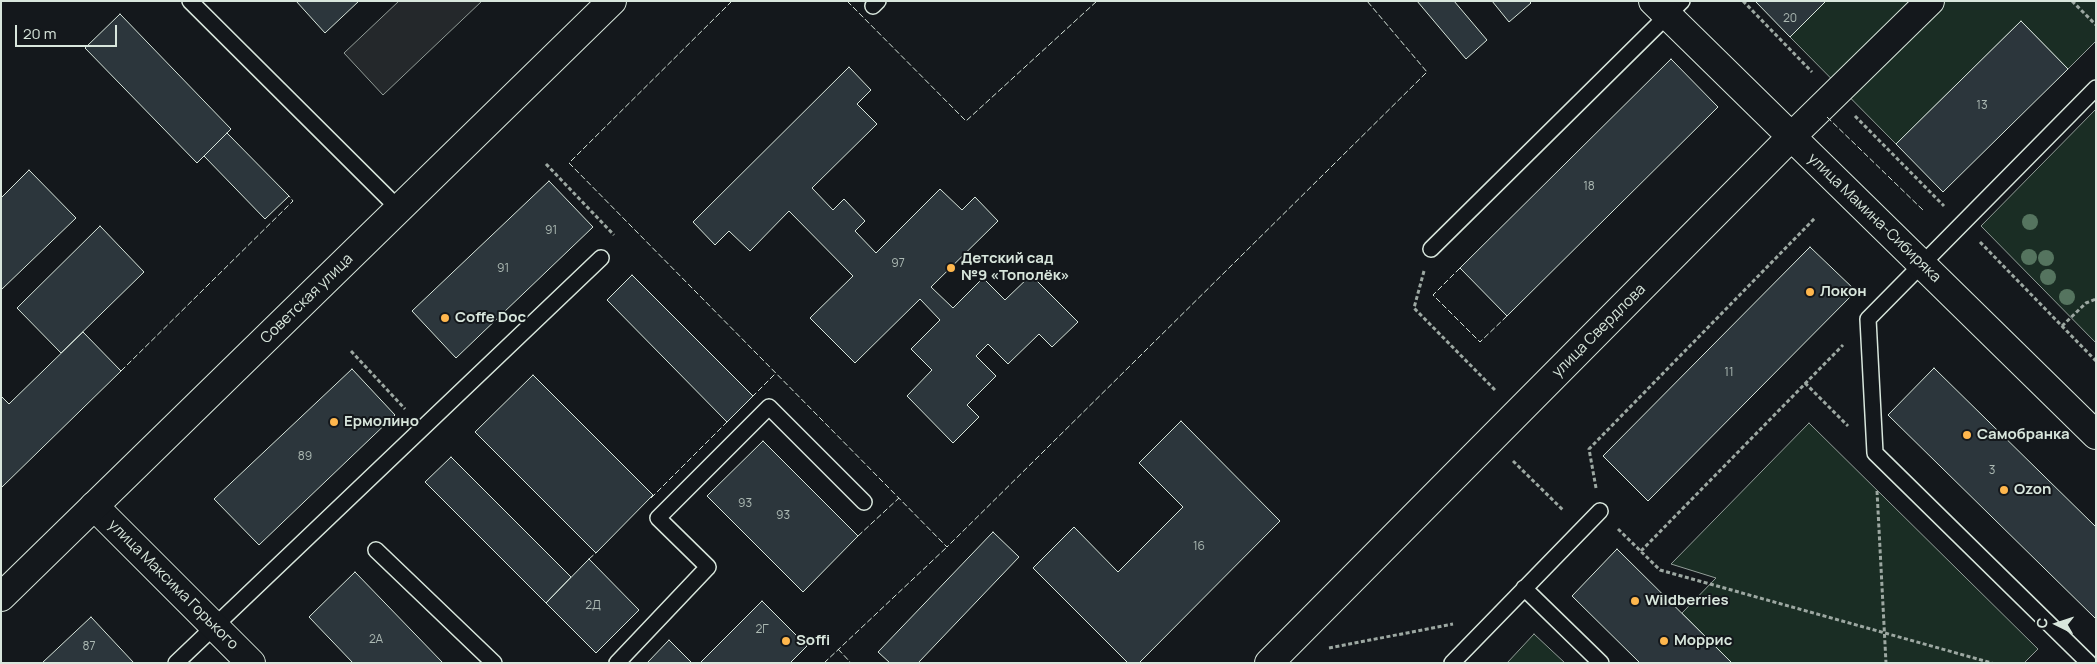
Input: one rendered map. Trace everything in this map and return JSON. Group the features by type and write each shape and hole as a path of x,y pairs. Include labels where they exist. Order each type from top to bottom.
{"street":[{"name":"Советская улица","path":"1,597 612,1"},
{"name":"улица Свердлова","path":"1269,663 1791,138 1930,1"},
{"name":"улица Мамина-Сибиряка","path":"1668,6 1791,138 2096,435"},
{"name":"улица Максима Горького","path":"94,506 251,663"}],"lane":[{"path":"190,1 399,209"},
{"path":"1430,249 1668,6"},
{"path":"2089,663 1875,452 1868,320 2096,88"},
{"path":"176,663 601,258"},
{"path":"616,663 708,567 658,518 770,407 864,502"},
{"path":"1452,663 1600,511"},
{"path":"376,550 494,663"},
{"path":"1524,588 1601,663"}],"path":[{"path":"1743,1 2096,360"},
{"path":"2072,1 2096,25"},
{"path":"546,164 619,241 601,258"},
{"path":"1815,218 1589,449 1600,511 1660,570 1992,663"},
{"path":"1430,249 1414,308 1517,413"},
{"path":"2062,326 2086,303 2096,299"},
{"path":"1640,551 1868,320"},
{"path":"351,351 423,427"},
{"path":"1805,384 1875,452 1886,663"},
{"path":"1491,440 1582,529"},
{"path":"1322,650 1498,615"}],"green space":[{"path":"1826,1 2096,1 2096,41 2068,69 2021,21 1896,144 1790,37"},
{"path":"2096,109 2096,343 1981,226"},
{"path":"1809,423 2038,649 2024,663 1732,663 1682,613 1716,578 1671,564"},
{"path":"1534,634 1565,663 1507,663"}],"shaded area":[{"path":"399,1 482,1 383,95 344,53"}],"building":[{"path":"296,1 359,1 325,33"},
{"path":"1417,1 1454,1 1487,40 1466,59"},
{"path":"1492,1 1529,1 1531,3 1509,22"},
{"path":"1755,1 1826,1 1790,37"},
{"path":"120,14 231,129 197,163 85,48"},
{"path":"2021,21 2068,69 1943,192 1896,144"},
{"path":"1671,59 1718,107 1507,316 1460,268"},
{"path":"849,67 871,90 857,104 877,124 812,188 833,210 844,199 865,221 855,231 876,253 940,189 962,210 975,197 998,221 931,287 953,308 983,278 1005,300 1031,275 1078,322 1052,347 1039,334 1008,364 988,344 976,356 996,376 967,405 979,417 953,443 907,396 932,370 911,349 940,320 920,299 855,363 810,318 853,276 789,211 750,251 729,231 715,245 693,222"},
{"path":"227,133 289,196 265,219 204,156"},
{"path":"29,170 76,218 1,290 1,198"},
{"path":"549,181 593,227 456,358 412,311"},
{"path":"100,226 144,272 61,353 17,308"},
{"path":"1810,247 1856,291 1648,501 1603,456"},
{"path":"632,275 753,396 727,422 607,300"},
{"path":"83,332 121,371 1,488 1,396 9,404"},
{"path":"1934,368 2096,527 2096,619 1888,415"},
{"path":"352,369 395,415 259,545 214,499"},
{"path":"533,375 653,495 596,553 475,432"},
{"path":"1181,421 1280,521 1139,663 1128,663 1033,568 1074,527 1118,572 1183,507 1139,463"},
{"path":"763,441 858,536 803,592 707,496"},
{"path":"451,457 571,577 546,603 425,482"},
{"path":"993,532 1019,557 918,663 890,663 878,652"},
{"path":"1617,549 1732,663 1640,663 1572,596"},
{"path":"589,559 639,610 596,653 546,603"},
{"path":"355,572 443,663 353,663 309,617"},
{"path":"762,601 807,646 790,663 700,663"},
{"path":"91,617 134,663 42,663"},
{"path":"669,640 692,663 647,663"}],"fence":[{"path":"732,1 569,163 947,547 1427,72 1367,1"},
{"path":"847,1 966,121 1097,1"},
{"path":"1827,117 1924,211"},
{"path":"121,371 293,201 289,196"},
{"path":"1460,268 1433,295 1480,342 1507,316"},
{"path":"752,397 776,373"},
{"path":"651,498 729,420"},
{"path":"858,536 899,498"},
{"path":"824,663 947,547"},
{"path":"589,559 598,551"},
{"path":"838,649 851,663"}],"place":[{"name":"Детский сад №9 «Тополёк»","path":"951,268"},
{"name":"Локон","path":"1810,292"},
{"name":"Coffe Doc","path":"445,318"},
{"name":"Ермолино","path":"334,422"},
{"name":"Самобранка","path":"1967,435"},
{"name":"Ozon","path":"2004,490"},
{"name":"Wildberries","path":"1635,601"},
{"name":"Soffi","path":"786,641"},
{"name":"Моррис","path":"1664,641"}]}
